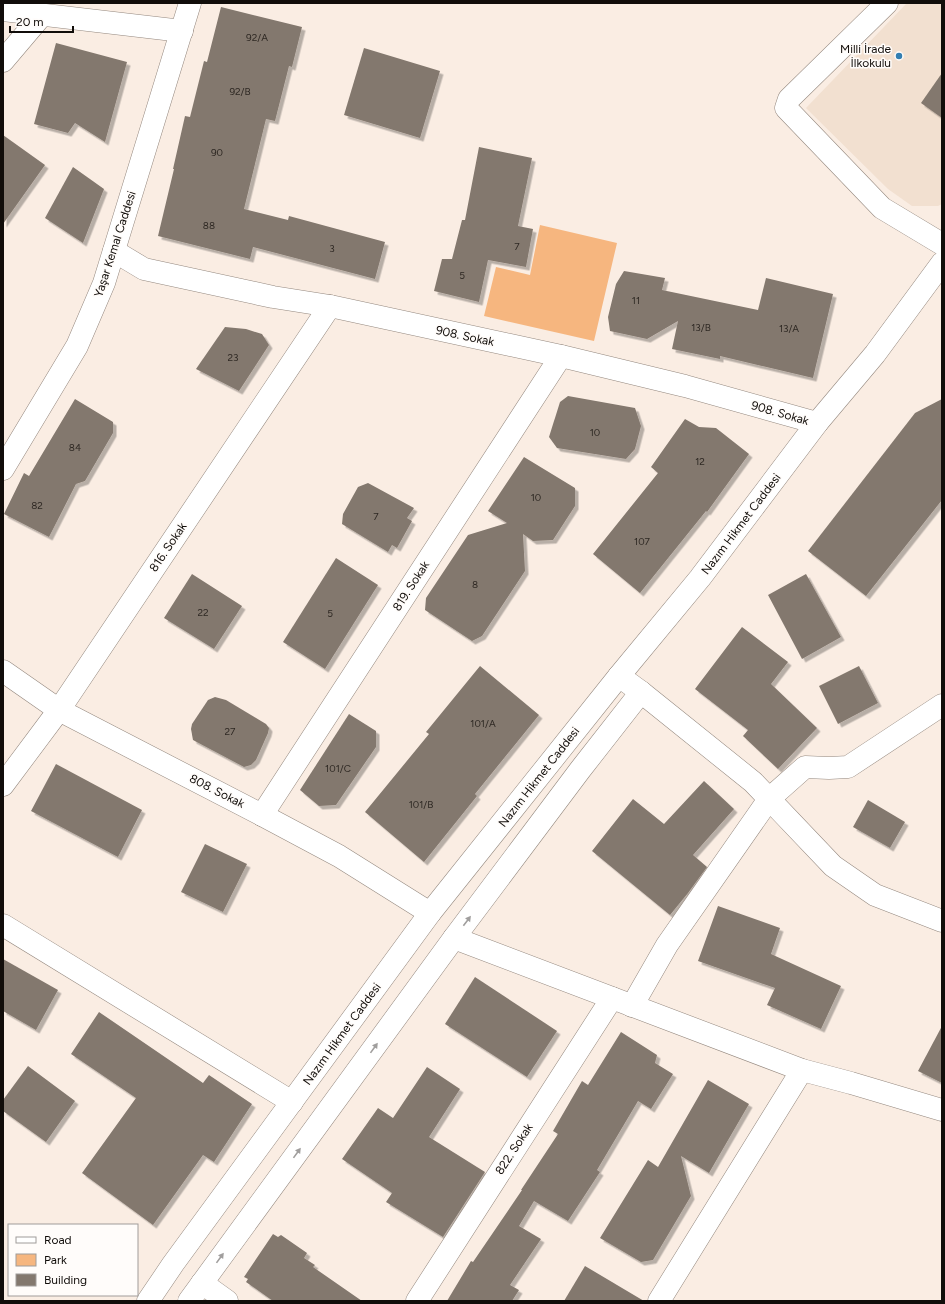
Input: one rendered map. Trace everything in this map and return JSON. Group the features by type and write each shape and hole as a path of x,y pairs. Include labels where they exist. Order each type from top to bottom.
{"street":[{"name":"Yaşar Kemal Caddesi","path":"3,469 77,346 104,283 190,3"},
{"path":"886,3 789,99 786,108 882,208 942,244"},
{"path":"3,10 182,31"},
{"path":"3,61 42,15"},
{"name":"908. Sokak","path":"114,251 144,269 273,297 330,306 561,356 685,386 817,423"},
{"name":"Nazım Hikmet Caddesi","path":"148,1301 430,913 619,676 700,578 817,423 875,354 942,263"},
{"name":"816. Sokak","path":"3,785 59,710 330,306"},
{"name":"819. Sokak","path":"262,815 561,356"},
{"name":"808. Sokak","path":"3,671 59,710 339,856 430,913"},
{"path":"619,676 753,782 833,866 875,895 942,921"},
{"path":"189,1301 454,938 580,770 641,692"},
{"path":"632,1006 667,945 769,799 805,767 848,767 942,706"},
{"path":"3,925 292,1102"},
{"path":"454,938 802,1070 851,1082 942,1110"},
{"name":"822. Sokak","path":"417,1301 612,998"},
{"path":"659,1301 802,1070"},
{"path":"202,1283 227,1301"}],"shaded area":[{"name":"Milli İrade İlkokulu","path":"907,3 942,3 942,204 938,206 912,206 888,189 806,108"}],"green space":[{"path":"540,225 617,243 594,341 484,316 496,267 530,275"}],"building":[{"path":"221,7 302,27 292,67 289,66 275,121 266,119 244,209 288,220 289,216 385,242 375,279 253,247 250,259 158,236 185,116 190,117 204,61 207,62"},
{"path":"56,43 127,62 105,142 75,123 68,133 34,124"},
{"path":"364,48 440,71 420,138 344,115"},
{"path":"942,73 942,118 921,103"},
{"path":"3,135 45,165 3,224"},
{"path":"479,147 532,158 518,226 533,229 526,267 488,260 479,302 434,291 442,259 452,259 462,220 465,220"},
{"path":"73,167 104,189 83,243 45,218"},
{"path":"624,271 665,278 662,290 758,310 766,278 833,294 813,378 720,356 720,359 672,349 678,321 647,339 610,331 608,317 616,284"},
{"path":"225,327 246,329 262,334 269,345 239,391 196,369"},
{"path":"568,396 635,408 641,426 635,449 626,459 557,448 549,437 560,402"},
{"path":"75,399 113,422 113,433 85,481 76,484 49,537 4,514 24,473 29,476"},
{"path":"942,399 942,500 866,596 808,551 915,413"},
{"path":"685,419 699,427 716,428 749,454 707,512 706,511 640,593 593,554 658,473 651,467"},
{"path":"524,457 575,488 575,506 553,540 533,541 523,534 525,571 482,636 472,641 425,610 426,598 468,535 507,523 488,511"},
{"path":"368,483 414,508 407,518 412,521 397,548 392,545 388,552 342,524 343,514 358,487"},
{"path":"336,558 378,585 325,669 283,642"},
{"path":"192,574 242,606 214,649 164,618"},
{"path":"806,574 841,637 802,659 768,595"},
{"path":"742,627 788,662 771,684 817,728 778,769 743,736 748,730 695,689"},
{"path":"480,666 539,715 475,794 477,796 424,862 365,812 429,734 426,732"},
{"path":"859,666 878,703 838,724 819,686"},
{"path":"215,697 226,700 266,724 269,728 256,760 251,765 244,767 193,740 191,729 192,724 208,700"},
{"path":"349,714 376,731 376,747 336,805 319,806 300,790"},
{"path":"56,764 142,810 118,857 31,811"},
{"path":"704,781 734,809 693,855 707,867 670,915 592,851 633,799 664,824"},
{"path":"868,800 905,822 890,848 853,827"},
{"path":"205,844 247,864 223,912 181,892"},
{"path":"718,906 780,928 771,954 841,986 821,1029 767,1005 775,988 698,961"},
{"path":"3,959 58,990 36,1030 3,1011"},
{"path":"475,977 557,1031 527,1077 445,1024"},
{"path":"99,1012 203,1083 209,1075 252,1104 214,1162 203,1155 153,1225 82,1173 136,1098 71,1054"},
{"path":"942,1026 942,1083 918,1071"},
{"path":"621,1032 657,1055 655,1063 673,1074 651,1109 638,1101 597,1170 600,1172 568,1221 534,1201 519,1226 541,1239 510,1285 519,1290 512,1301 447,1301 471,1261 473,1262 558,1134 553,1131 582,1081 588,1085"},
{"path":"28,1066 75,1101 46,1142 3,1111 3,1100"},
{"path":"427,1067 460,1089 429,1137 485,1172 443,1237 386,1202 392,1193 342,1159 378,1108 393,1118"},
{"path":"708,1080 749,1104 709,1173 681,1156 691,1196 653,1260 641,1262 600,1238 648,1160 658,1167"},
{"path":"273,1234 278,1237 281,1235 307,1253 304,1258 315,1265 313,1267 362,1301 273,1301 246,1282 248,1279 244,1277"},
{"path":"585,1266 644,1301 564,1301"}],"place":[{"name":"Milli İrade İlkokulu","path":"899,56"}]}
